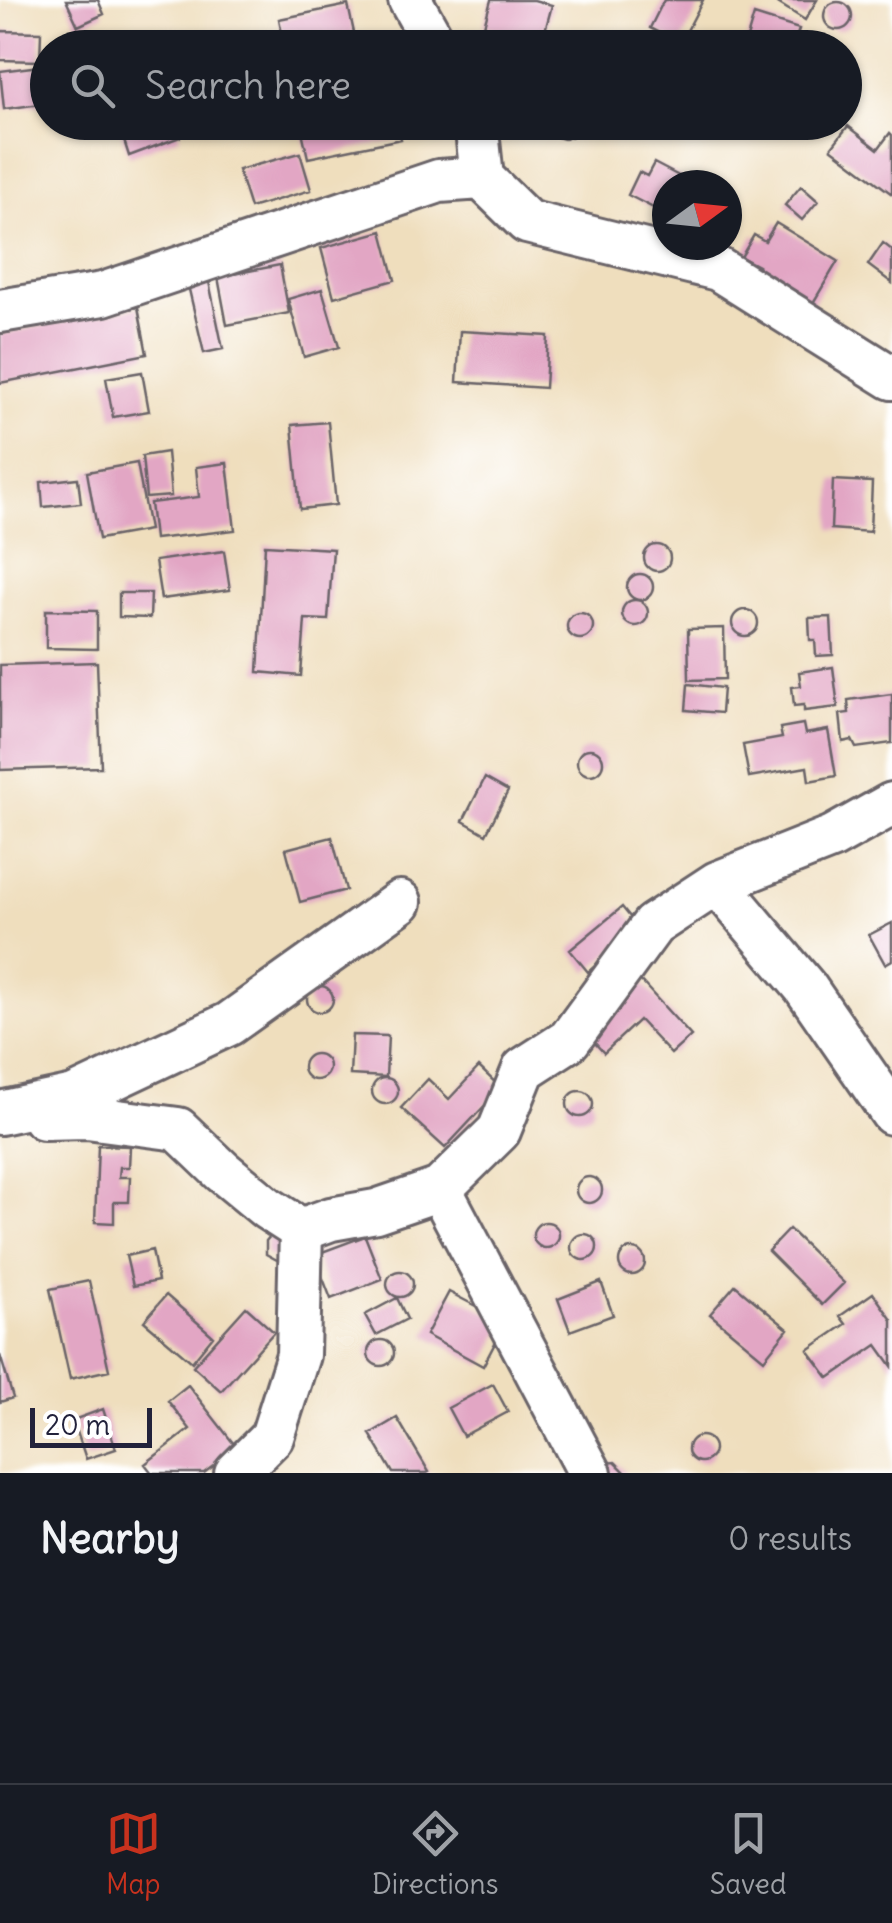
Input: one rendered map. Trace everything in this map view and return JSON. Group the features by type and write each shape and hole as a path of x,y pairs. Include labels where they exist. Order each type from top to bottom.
{"street":[{"path":"410,0 427,30"},
{"path":"478,140 482,178 527,222 718,270 892,378"},
{"path":"0,311 103,294 439,181 482,178"},
{"path":"301,1230 440,1189 499,1131 524,1069 569,1040 653,926 717,883 833,837 892,804"},
{"path":"717,883 806,987 892,1113"},
{"path":"0,1116 74,1097 229,1024 400,902"},
{"path":"0,1116 87,1117 178,1129 237,1184 301,1230"},
{"path":"440,1189 590,1473"},
{"path":"236,1473 272,1437 298,1355 301,1230"}],"building":[{"path":"66,0 98,0 104,14 78,26"},
{"path":"491,0 534,0 552,5 545,30 498,30 484,26"},
{"path":"664,0 703,0 687,30 650,28"},
{"path":"773,0 817,0 805,20"},
{"path":"838,2 848,6 852,16 848,26 838,30 828,26 824,16 828,6"},
{"path":"348,5 353,30 281,30 279,19"},
{"path":"754,15 799,29 799,30 749,30"},
{"path":"0,31 30,32 30,61 0,60"},
{"path":"30,67 30,105 4,109 0,71"},
{"path":"890,133 892,194 831,148 837,140 862,140 862,137 878,149"},
{"path":"124,140 172,140 129,156"},
{"path":"304,140 396,140 308,158"},
{"path":"300,153 311,190 250,208 238,170"},
{"path":"654,163 667,170 652,170 652,207 628,195 639,172 647,176"},
{"path":"801,186 818,201 802,220 785,205"},
{"path":"776,223 838,261 810,308 753,274 758,266 742,255 754,235 765,241"},
{"path":"382,231 395,280 334,297 321,248"},
{"path":"883,243 892,250 892,283 868,265"},
{"path":"280,265 289,313 227,325 218,277"},
{"path":"208,277 223,349 204,353 187,281"},
{"path":"322,289 339,347 304,357 288,299"},
{"path":"138,307 147,354 0,383 0,334"},
{"path":"460,331 548,336 545,388 457,382"},
{"path":"142,372 149,411 113,417 106,378"},
{"path":"328,422 336,505 300,509 292,425"},
{"path":"167,452 171,496 146,498 142,456"},
{"path":"137,463 149,530 99,539 87,472"},
{"path":"227,463 235,530 154,539 150,503 199,497 196,467"},
{"path":"78,478 81,503 43,507 41,482"},
{"path":"833,480 872,482 870,532 831,529"},
{"path":"265,545 333,549 328,620 305,619 301,676 258,672"},
{"path":"657,545 666,549 670,558 666,567 657,571 648,567 644,558 648,549"},
{"path":"224,551 230,590 161,599 155,561"},
{"path":"640,574 649,578 653,587 649,596 640,600 631,596 627,587 631,578"},
{"path":"119,593 151,593 150,618 119,617"},
{"path":"635,600 644,604 648,613 644,622 635,626 626,622 622,613 626,604"},
{"path":"46,610 97,611 97,649 46,648"},
{"path":"745,610 754,614 758,623 754,632 745,636 736,632 732,623 736,614"},
{"path":"580,613 589,617 593,626 589,635 580,639 571,635 567,626 571,617"},
{"path":"831,617 833,655 816,656 815,640 810,640 809,618"},
{"path":"724,628 725,679 689,680 688,629"},
{"path":"97,662 101,767 0,770 0,665"},
{"path":"833,667 838,707 804,711 804,705 794,706 792,687 801,686 799,672"},
{"path":"688,684 723,688 721,713 686,710"},
{"path":"892,694 892,743 856,748 852,740 843,742 840,714 849,713 848,700"},
{"path":"803,724 805,734 828,730 836,776 809,781 807,767 749,777 743,745 782,738 780,728"},
{"path":"590,749 599,753 603,762 599,771 590,775 581,771 577,762 581,753"},
{"path":"485,778 508,791 486,834 463,821"},
{"path":"332,837 346,890 300,902 286,849"},
{"path":"622,907 639,928 588,972 570,950"},
{"path":"892,923 892,960 885,964 869,935"},
{"path":"639,979 691,1036 671,1054 639,1020 604,1053 584,1031"},
{"path":"320,986 329,990 333,999 329,1008 320,1012 311,1008 307,999 311,990"},
{"path":"352,1035 388,1036 386,1077 350,1075"},
{"path":"316,1054 325,1058 329,1067 325,1076 316,1080 307,1076 303,1067 307,1058"},
{"path":"479,1067 501,1088 445,1148 401,1108 428,1079 449,1099"},
{"path":"385,1078 394,1082 398,1091 394,1100 385,1104 376,1100 372,1091 376,1082"},
{"path":"580,1091 589,1095 593,1104 589,1113 580,1117 571,1113 567,1104 571,1095"},
{"path":"98,1145 130,1146 129,1167 120,1167 119,1177 130,1177 129,1202 114,1202 114,1223 95,1222"},
{"path":"589,1177 598,1181 602,1190 598,1199 589,1203 580,1199 576,1190 580,1181"},
{"path":"546,1222 555,1226 559,1235 555,1244 546,1248 537,1244 533,1235 537,1226"},
{"path":"789,1229 844,1283 822,1305 768,1251"},
{"path":"281,1234 281,1260 277,1260 266,1254 266,1241 271,1235"},
{"path":"584,1234 593,1238 597,1247 593,1256 584,1260 575,1256 571,1247 575,1238"},
{"path":"365,1236 382,1279 331,1299 314,1255"},
{"path":"632,1249 641,1253 645,1262 641,1271 632,1275 623,1271 619,1262 623,1253"},
{"path":"152,1250 158,1281 133,1286 126,1256"},
{"path":"400,1271 409,1275 413,1284 409,1293 400,1297 391,1293 387,1284 391,1275"},
{"path":"89,1281 109,1370 70,1379 50,1289"},
{"path":"601,1282 613,1315 570,1331 558,1299"},
{"path":"735,1285 788,1329 764,1359 710,1314"},
{"path":"449,1292 506,1322 483,1366 426,1335"},
{"path":"873,1293 892,1320 892,1366 877,1345 829,1378 808,1350 846,1324 840,1316"},
{"path":"166,1295 213,1336 192,1362 144,1321"},
{"path":"397,1298 407,1319 376,1335 365,1315"},
{"path":"246,1307 274,1332 221,1391 193,1366"},
{"path":"381,1340 390,1344 394,1353 390,1362 381,1366 372,1362 368,1353 372,1344"},
{"path":"0,1355 13,1398 0,1402"},
{"path":"493,1384 508,1412 463,1436 448,1408"},
{"path":"188,1385 237,1448 204,1473 152,1473 145,1464 190,1429 168,1401"},
{"path":"103,1409 116,1449 86,1459 73,1420"},
{"path":"397,1418 429,1472 393,1473 370,1434"},
{"path":"701,1436 710,1440 714,1449 710,1458 701,1462 692,1458 688,1449 692,1440"},
{"path":"615,1462 626,1473 600,1473 607,1463"}]}
